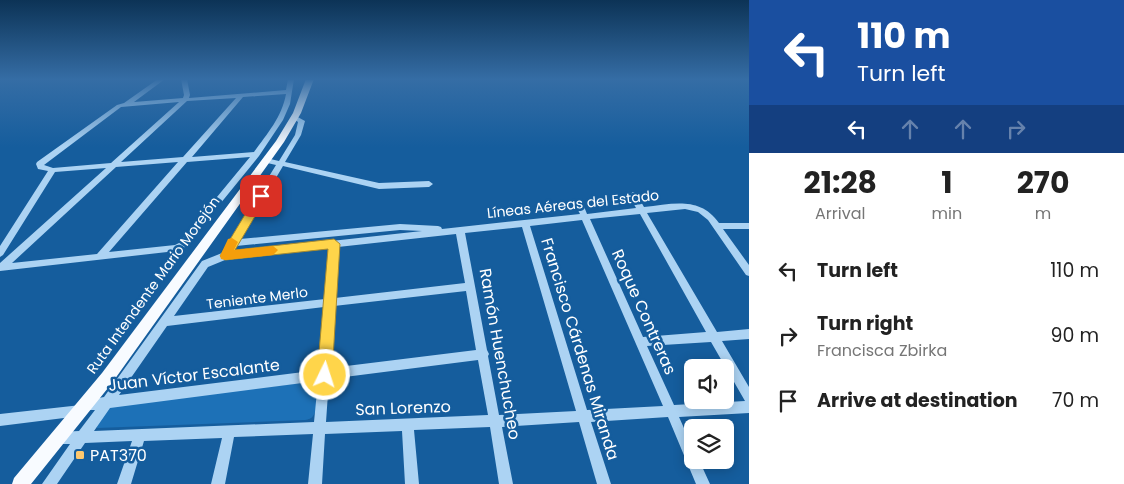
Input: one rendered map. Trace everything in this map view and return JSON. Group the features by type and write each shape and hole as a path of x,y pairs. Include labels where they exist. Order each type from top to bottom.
{"main road":[{"name":"Ruta Intendente Mario Morejón","path":"20,484 85,407 266,160 294,117 300,102"}],"street":[{"path":"126,104 129,102"},
{"path":"162,102 119,106 40,164 40,168 53,170 256,154"},
{"path":"1,266 183,102"},
{"path":"99,257 237,102"},
{"path":"1,266 99,257 176,248 182,245 256,154 280,120 287,102"},
{"path":"225,256 281,164 302,124 300,119 294,117"},
{"path":"266,160 379,186 429,184"},
{"path":"0,253 53,170"},
{"path":"633,195 749,398"},
{"name":"Roque Contreras","path":"580,206 703,484"},
{"name":"Líneas Aéreas del Estado","path":"49,484 205,264 213,260 225,256 685,206 701,210 711,218 716,226"},
{"name":"Francisco Cárdenas Miranda","path":"526,224 604,484"},
{"path":"716,226 749,226"},
{"path":"716,226 749,272"},
{"name":"Líneas Aéreas del Estado","path":"232,243 400,227 430,228 448,232"},
{"name":"Ramón Huenchucheo","path":"460,230 484,354 506,484"},
{"path":"315,484 334,244"},
{"name":"Teniente Merlo","path":"164,322 471,286"},
{"path":"639,342 749,334"},
{"name":"Juan Víctor Escalante","path":"0,420 106,402 484,354"},
{"name":"San Lorenzo","path":"59,438 495,421 749,407"},
{"path":"408,424 412,484"},
{"path":"218,484 229,431"},
{"path":"124,484 140,435"}],"shaded area":[{"path":"314,382 317,399 316,409 310,419 97,428 97,425 111,405"}],"slow traffic":[{"path":"232,242 225,256 273,250"}],"place":[{"name":"PAT370","path":"80,455"}],"route":[{"path":"261,196 225,256 334,244 325,375"}]}
